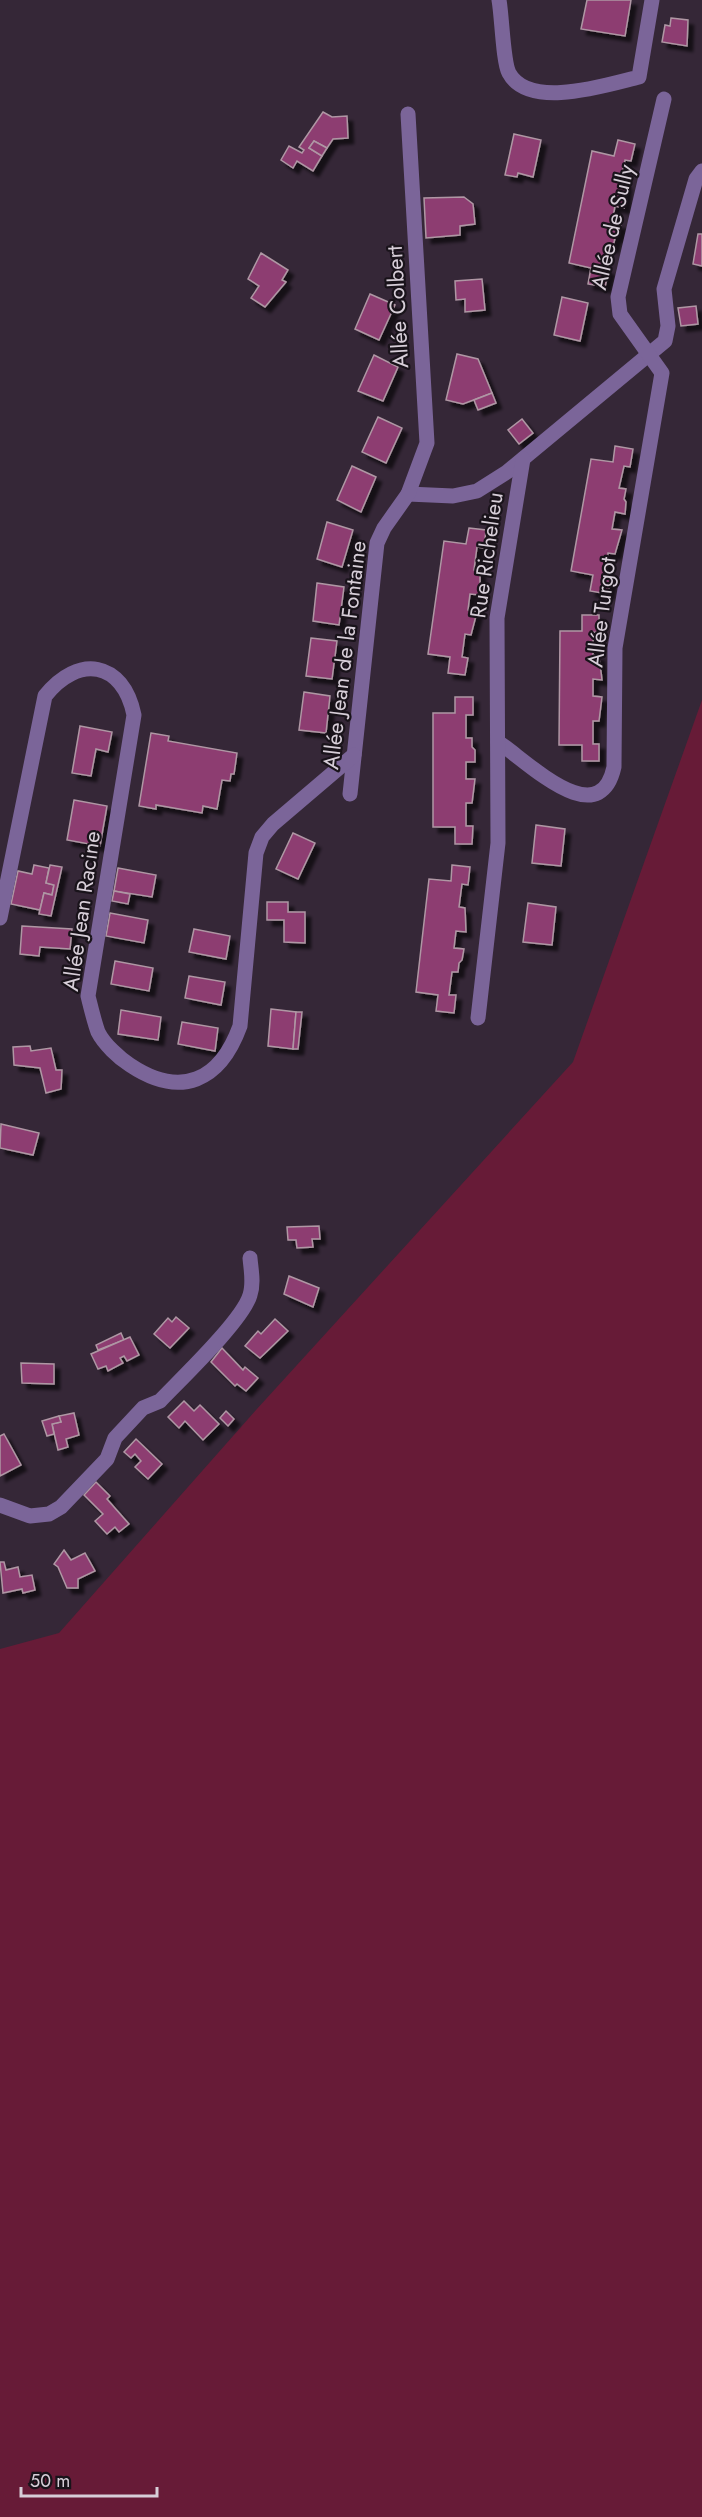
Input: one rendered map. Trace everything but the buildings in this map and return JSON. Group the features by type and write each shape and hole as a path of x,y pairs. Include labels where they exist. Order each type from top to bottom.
{"street":[{"path":"499,0 508,72 522,88 540,94 600,87 639,77 652,0"},
{"name":"Allée de Sully","path":"651,355 620,314 618,297 664,99"},
{"name":"Allée Colbert","path":"408,114 427,443 408,494"},
{"path":"408,494 453,496 477,491 523,459 666,341 668,326 664,288 696,179 702,171"},
{"name":"Allée Turgot","path":"498,742 534,771 578,796 596,794 611,781 614,767 615,648 662,374 651,355"},
{"name":"Rue Richelieu","path":"478,1018 498,843 497,618 523,459"},
{"name":"Allée Jean de la Fontaine","path":"350,794 377,543 384,528 408,494"},
{"name":"Allée Jean Racine","path":"0,918 45,696 63,677 75,670 100,670 124,687 134,716 88,996 99,1034 122,1059 143,1074 162,1081 183,1083 199,1078 220,1066 232,1047 240,1026 256,853 262,837 273,824 354,755"},
{"path":"0,1505 30,1516 49,1514 61,1507 107,1459 115,1438 143,1408 160,1401 239,1316 250,1296 252,1282 250,1258"}],"shaded area":[{"path":"702,700 702,2517 0,2517 0,1649 59,1633 256,1410 573,1062"}]}
